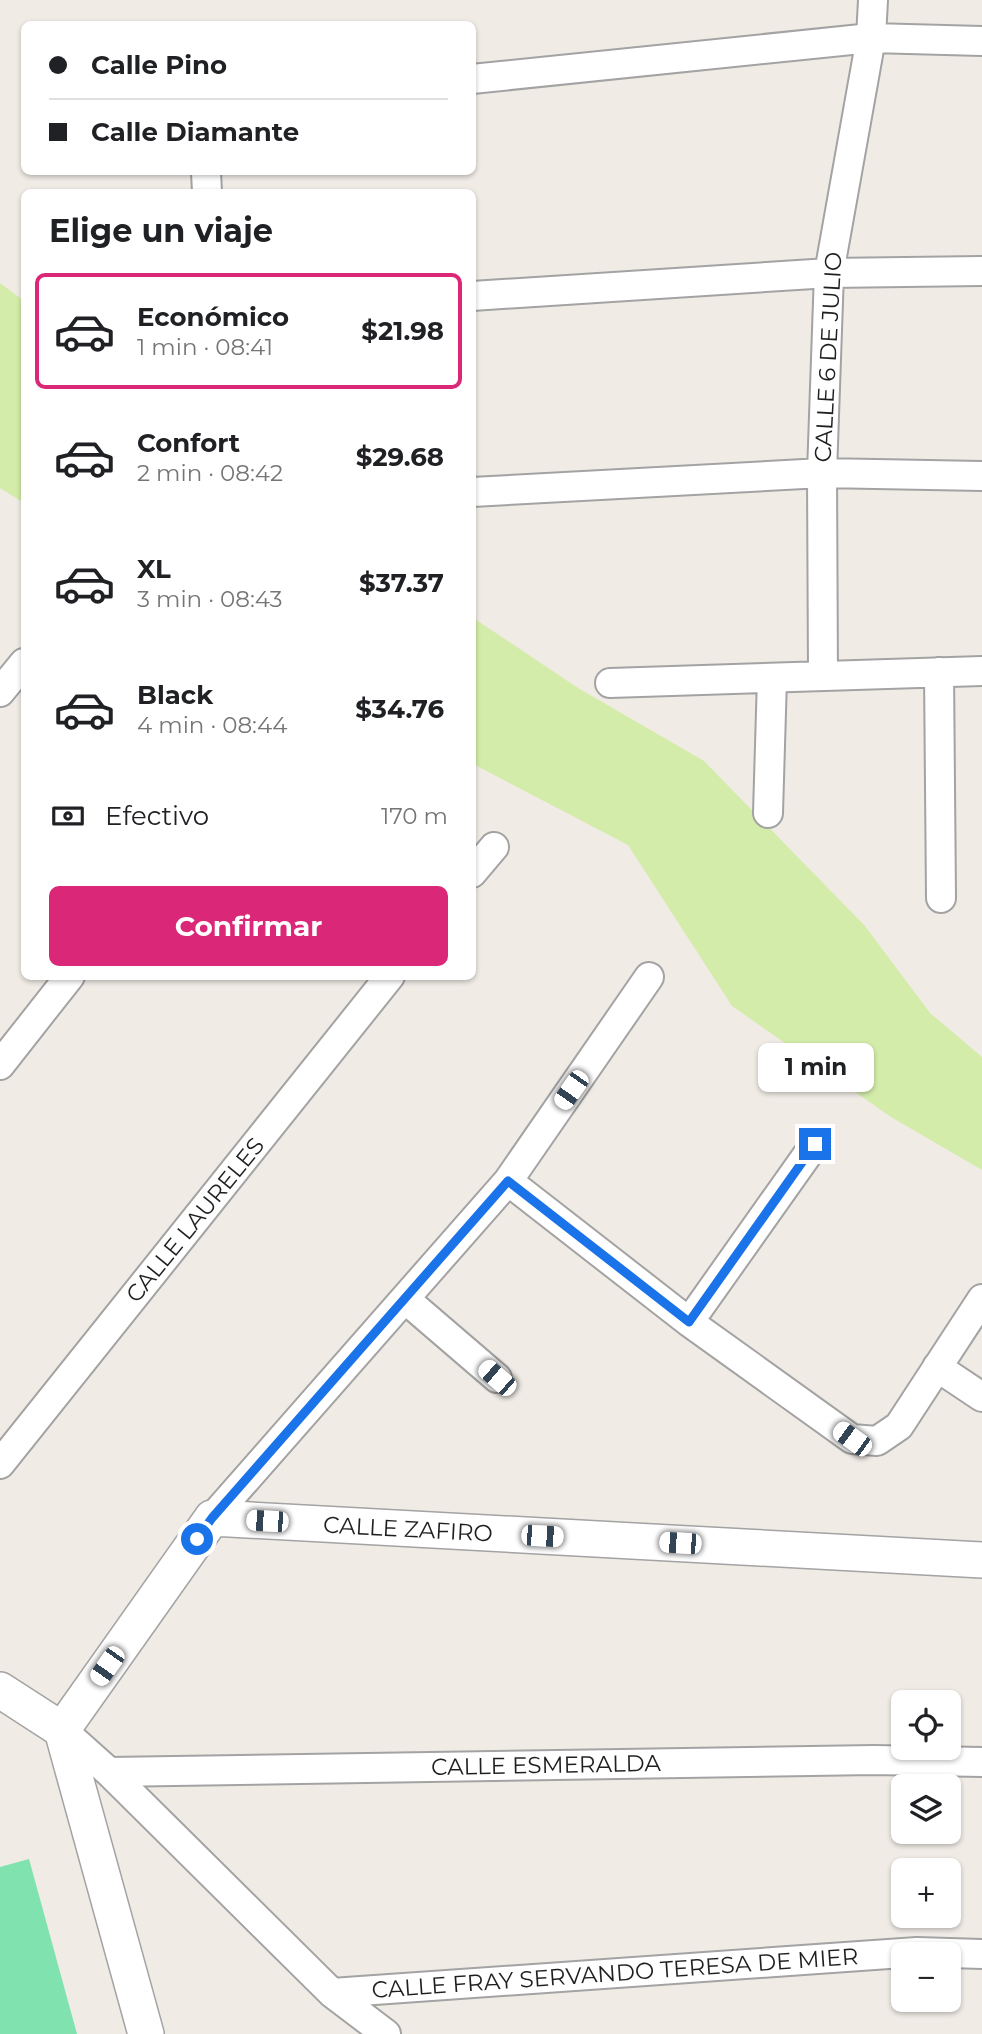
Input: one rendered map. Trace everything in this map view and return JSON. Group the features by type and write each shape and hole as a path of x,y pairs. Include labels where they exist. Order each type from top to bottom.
{"street":[{"name":"CALLE 6 DE JULIO","path":"823,676 822,473 829,273 871,38 873,0"},
{"path":"476,79 871,38 982,41"},
{"path":"476,296 829,273 982,271"},
{"path":"476,492 822,473 982,476"},
{"path":"0,692 21,667"},
{"path":"610,683 982,671"},
{"path":"939,672 941,898"},
{"path":"768,813 772,677"},
{"path":"476,868 494,847"},
{"path":"62,1730 212,1518 508,1181 649,977"},
{"path":"0,1065 67,980"},
{"name":"CALLE LAURELES","path":"0,1464 387,980"},
{"path":"689,1322 815,1144"},
{"path":"508,1181 689,1322 852,1439 877,1441 899,1426 981,1303"},
{"path":"405,1298 497,1378"},
{"path":"937,1367 982,1397"},
{"name":"CALLE ZAFIRO","path":"212,1518 982,1560"},
{"path":"0,1690 62,1730 109,1772 332,1993 386,2034"},
{"path":"62,1730 146,2034"},
{"name":"CALLE ESMERALDA","path":"109,1772 874,1760 982,1762"},
{"name":"CALLE FRAY SERVANDO TERESA DE MIER","path":"332,1993 917,1952 982,1954"}],"green space":[{"path":"0,283 21,299 21,501 0,488"},
{"path":"476,620 578,688 704,761 865,926 930,1013 982,1057 982,1170 891,1117 732,1006 628,845 476,766"},
{"path":"29,1859 77,2034 0,2034 0,1867"}],"route":[{"path":"197,1539 212,1518 508,1181 689,1322 815,1144"}]}
